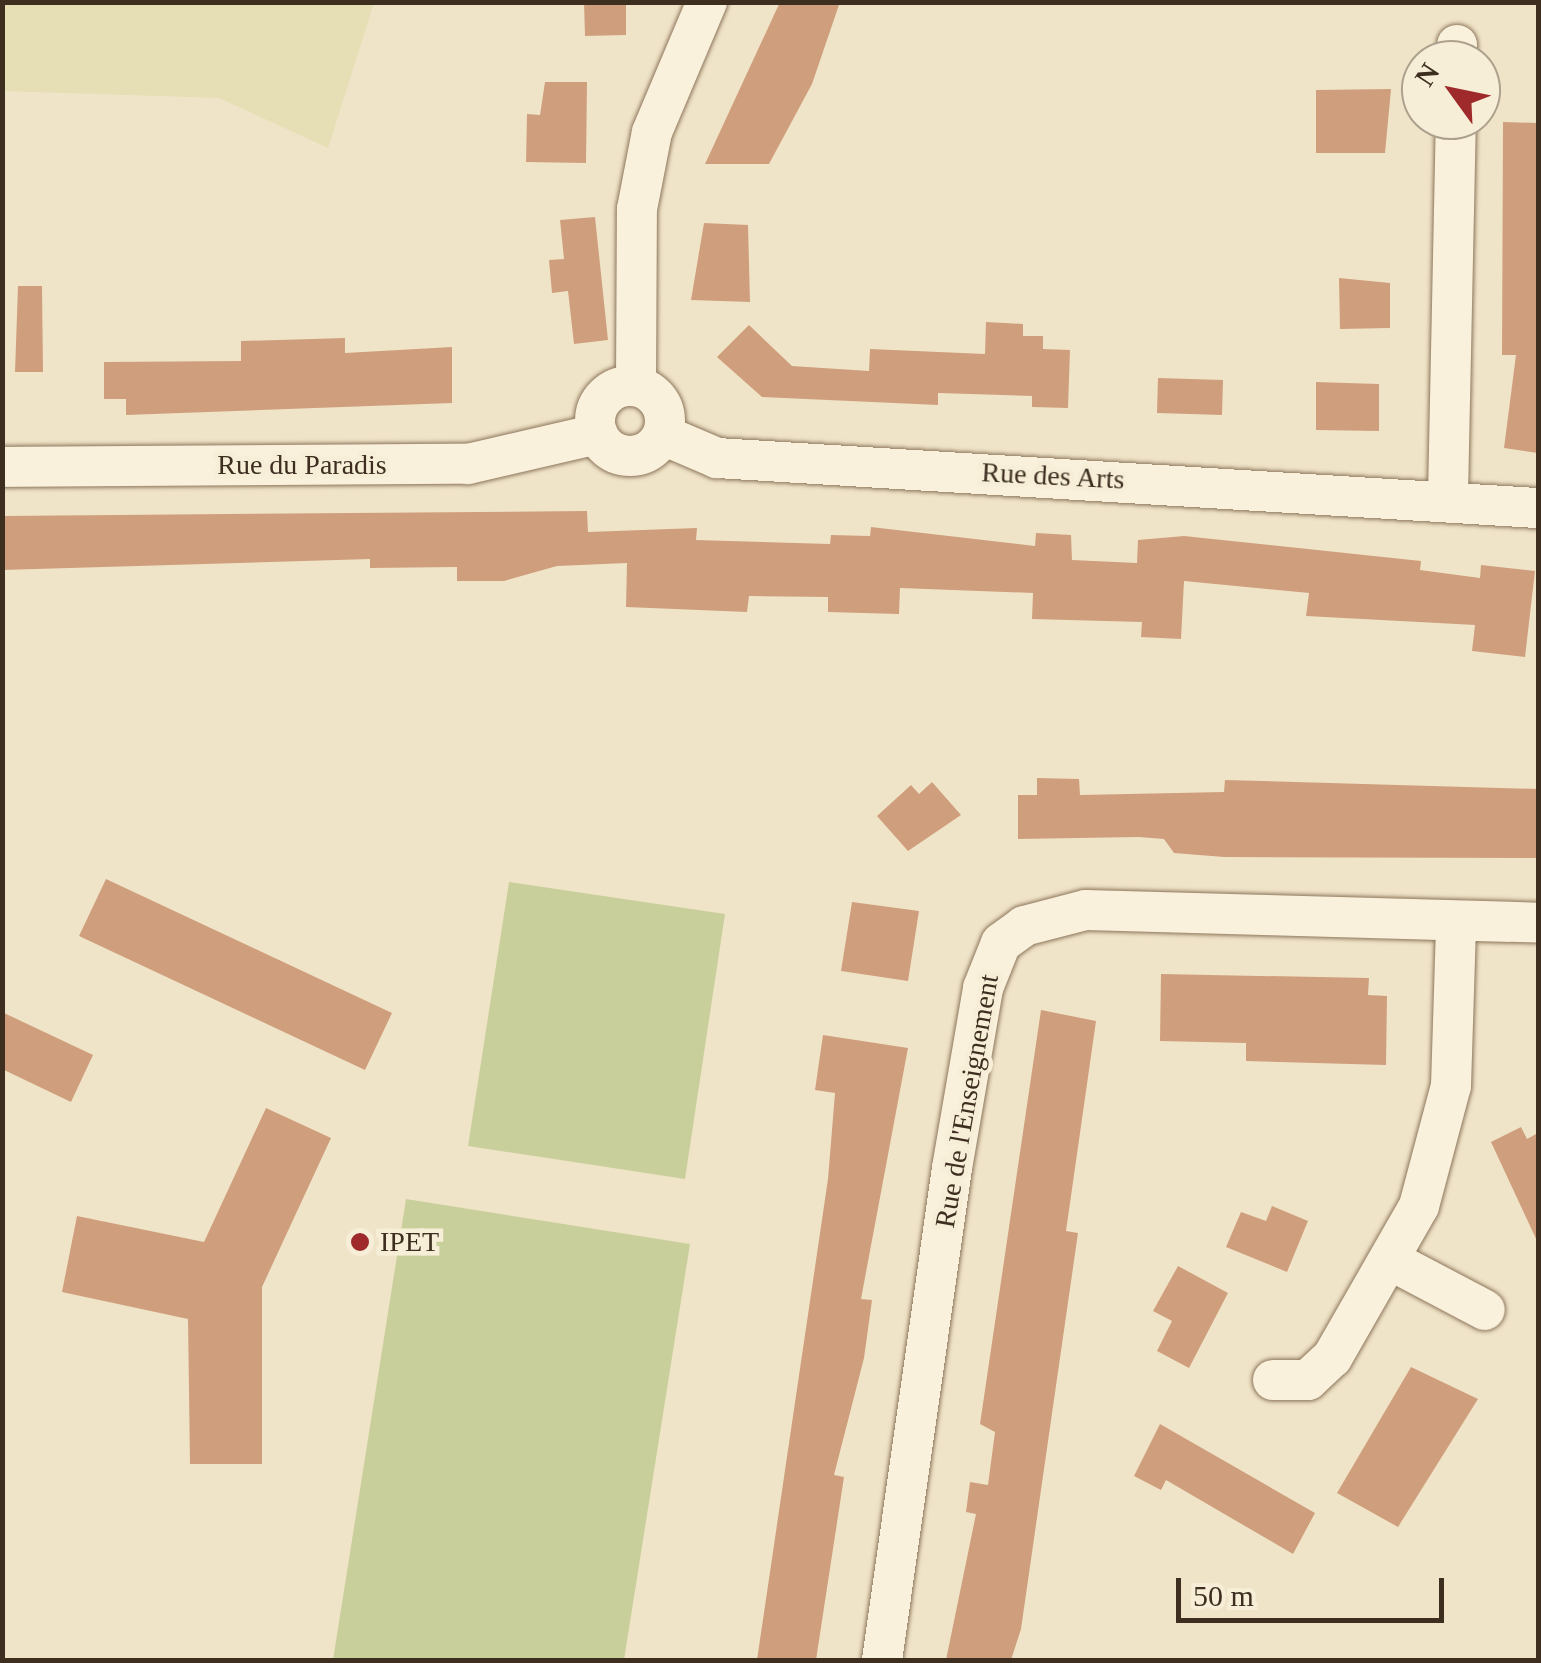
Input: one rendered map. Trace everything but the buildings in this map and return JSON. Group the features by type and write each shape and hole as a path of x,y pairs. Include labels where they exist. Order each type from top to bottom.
{"street":[{"path":"636,386 641,190 652,132 707,2"},
{"path":"1448,496 1456,140"},
{"path":"636,386 663,408 662,435 634,456 614,452 598,434 600,403 636,386"},
{"name":"Rue du Paradis","path":"2,467 468,464 598,434"},
{"name":"Rue des Arts","path":"662,435 717,458 1448,496 1538,508"},
{"name":"Rue de l'Enseignement","path":"882,1660 956,1150 983,988 1001,943 1024,926 1086,910 1456,926 1538,923"},
{"path":"1274,1380 1308,1380 1332,1358 1390,1260 1441,1141 1456,926"},
{"path":"1390,1260 1485,1310"}],"shaded area":[{"path":"3,2 374,3 328,148 219,98 3,91"}],"green space":[{"path":"509,882 725,914 685,1179 468,1146"},
{"path":"406,1199 690,1244 624,1660 333,1660"}],"place":[{"name":"IPET","path":"360,1242"}]}
